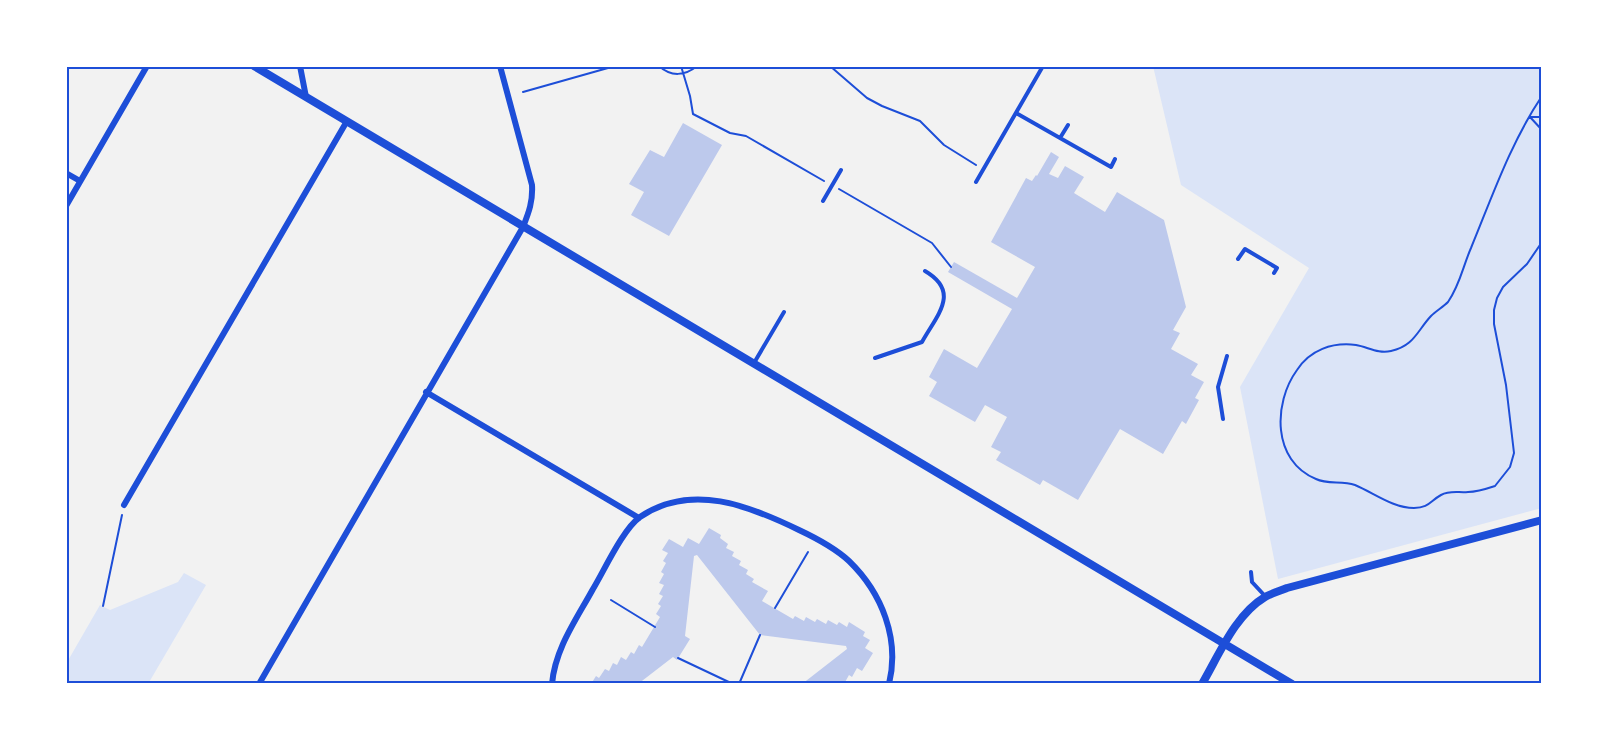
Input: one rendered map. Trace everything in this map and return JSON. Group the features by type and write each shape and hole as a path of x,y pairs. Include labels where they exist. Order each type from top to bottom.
{"street":[{"path":"66,206 147,66"},
{"path":"254,66 1292,684"},
{"path":"300,66 306,97"},
{"path":"259,684 523,227 533,198 532,185 500,66"},
{"path":"123,505 347,121"},
{"path":"66,172 81,181"},
{"path":"426,392 639,518"},
{"path":"552,684 554,665 563,642 623,537 639,518 669,504 701,499 729,501 769,515 816,538 848,560 870,585 884,610 892,637 893,668 889,684"},
{"path":"1202,684 1246,613 1266,597 1287,588 1542,520"}],"lane":[{"path":"976,182 1043,66"},
{"path":"1016,113 1111,167 1115,159"},
{"path":"1060,138 1068,125"},
{"path":"823,201 840,170"},
{"path":"1238,259 1245,249 1277,268 1274,273"},
{"path":"875,358 922,342 942,307 945,293 937,278 925,271"},
{"path":"754,363 784,312"},
{"path":"1223,419 1218,387 1227,357"},
{"path":"1251,572 1252,582 1266,597"}],"path":[{"path":"523,92 615,66"},
{"path":"659,66 673,74 683,74 697,66"},
{"path":"681,66 693,114 730,133 746,136 932,243 951,267"},
{"path":"830,66 867,98 920,121 944,145 983,170"},
{"path":"1542,96 1493,194 1466,259 1459,284 1447,303 1430,317 1419,334 1406,346 1390,351 1374,351 1356,345 1323,348 1308,357 1297,370 1287,387 1281,404 1280,423 1289,455 1300,468 1313,478 1325,483 1341,482 1355,485 1380,498 1411,508 1426,507 1442,494 1466,493 1495,486 1510,467 1514,453 1506,385 1494,324 1494,310 1503,287 1527,264 1542,242"},
{"path":"1530,117 1542,117"},
{"path":"1530,117 1542,130"},
{"path":"103,606 123,505"},
{"path":"775,608 808,552"},
{"path":"611,600 655,627"},
{"path":"739,684 760,636"},
{"path":"678,658 733,684"}],"shaded area":[{"path":"1153,66 1542,66 1542,508 1278,579 1240,387 1309,268 1181,185"},
{"path":"184,573 206,585 148,684 66,684 66,664 100,605 110,610 178,582"}],"building":[{"path":"683,123 722,145 669,236 631,215 644,192 629,184 650,150 664,157"},
{"path":"1051,152 1059,157 1049,174 1058,178 1065,166 1084,177 1074,193 1105,212 1117,192 1164,220 1186,307 1173,330 1180,333 1171,349 1198,364 1191,375 1204,382 1195,398 1199,400 1186,424 1182,421 1163,454 1120,429 1078,500 1043,480 1040,485 996,460 1001,452 991,447 1007,417 985,405 975,422 929,396 937,382 929,377 944,349 977,368 1012,309 948,272 954,262 1017,298 1035,267 991,242 1026,178 1032,181 1037,176"},
{"path":"709,528 721,535 720,538 728,544 726,548 734,552 732,556 741,561 739,565 748,570 746,574 754,579 752,582 768,591 762,601 793,619 795,616 804,621 806,617 826,624 828,620 837,625 839,622 847,627 849,622 865,632 863,636 870,640 865,648 873,653 862,671 857,668 844,684 841,682 840,684 802,684 847,649 846,646 760,635 697,555 694,556 685,636 690,639 677,660 673,657 638,684 591,684 596,676 599,678 605,669 609,671 613,663 617,665 621,657 626,660 631,652 634,654 639,645 642,647 660,617 656,614 661,606 658,604 663,596 659,594 664,585 659,583 666,563 663,561 668,553 662,550 669,539 683,547 688,538 699,544"}]}
